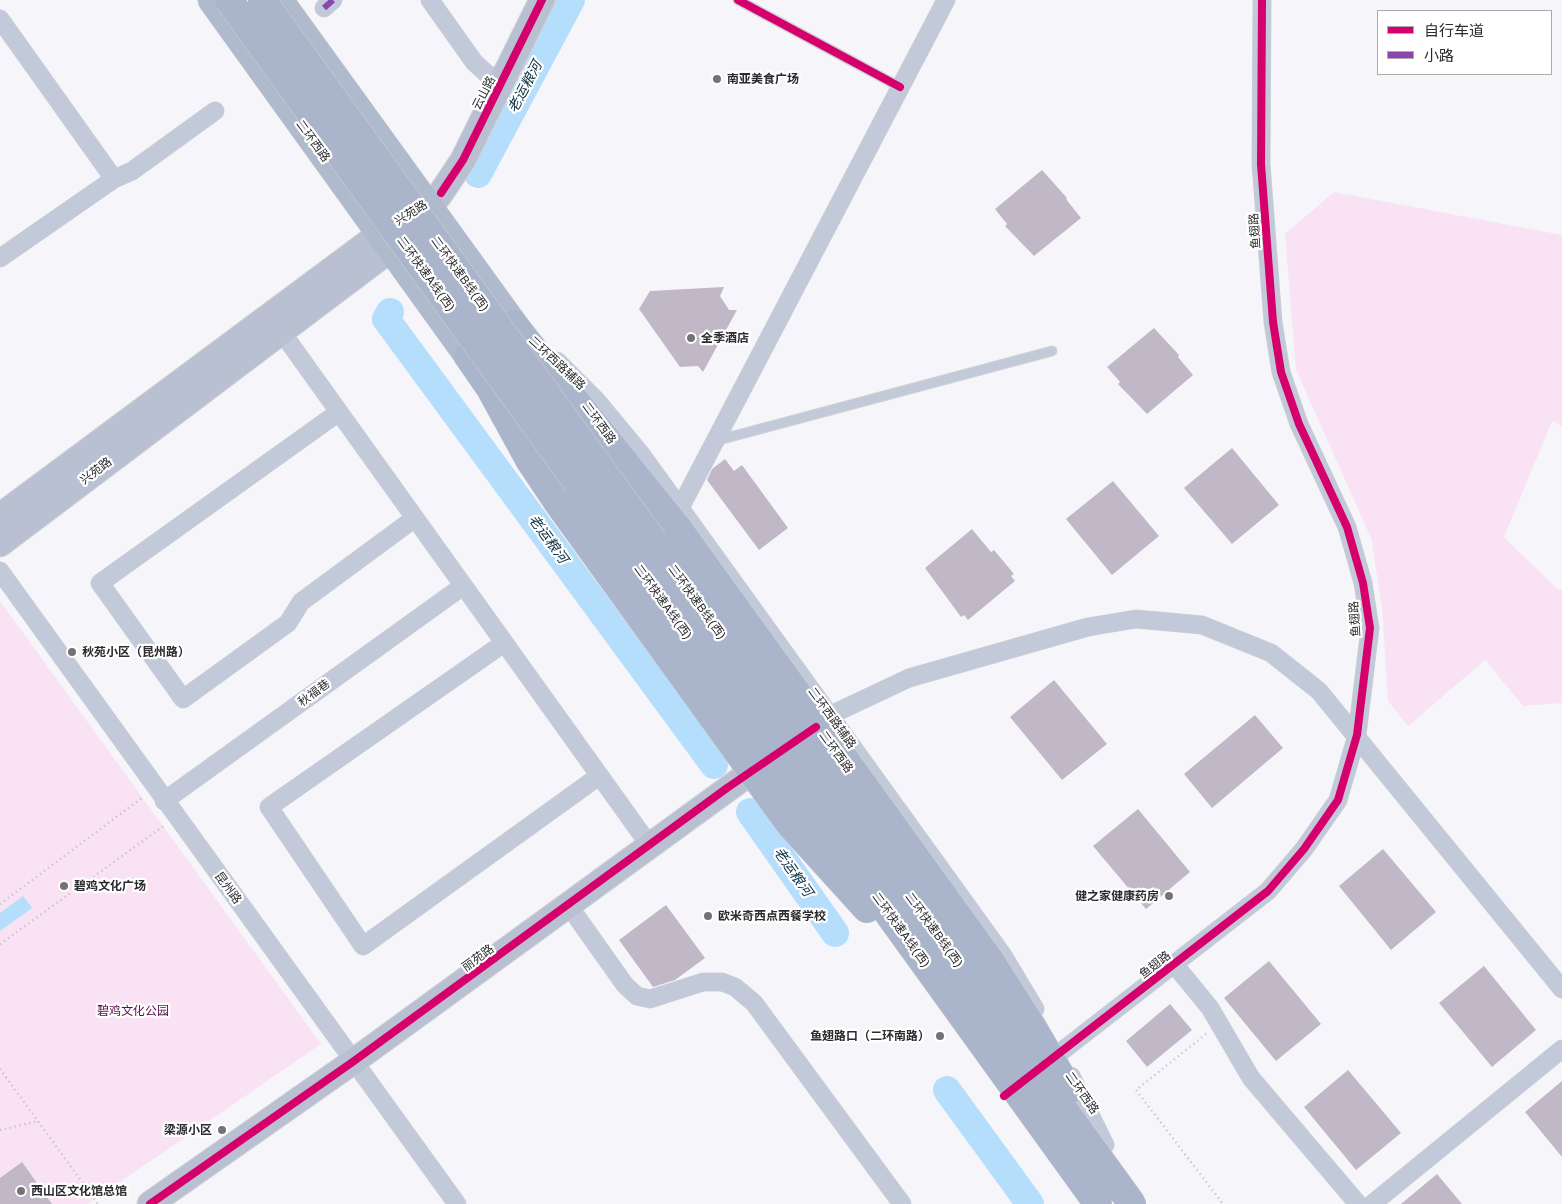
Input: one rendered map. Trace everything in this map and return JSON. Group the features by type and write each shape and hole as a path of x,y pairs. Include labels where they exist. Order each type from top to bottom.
{"highway":[{"name":"二环快速A线(西)","path":"228,0 1004,1085 1098,1204"},
{"name":"二环快速B线(西)","path":"262,0 1134,1200"},
{"path":"513,324 680,519 1000,975 1134,1200"},
{"path":"468,356 558,503 789,823 912,958 1004,1085"}],"main road":[{"name":"二环西路","path":"212,0 763,763 1004,1085 1084,1204"},
{"name":"二环西路","path":"280,0 432,202 513,324 818,725 1053,1058 1105,1145 1134,1200"}],"street":[{"path":"430,0 474,62 487,74 503,81"},
{"name":"云山路","path":"432,202 463,160 542,0"},
{"path":"680,519 715,441 946,0"},
{"name":"鱼翅路","path":"1004,1085 1053,1058 1268,891 1304,849 1338,800 1357,735 1370,628 1363,583 1347,527 1299,424 1281,372 1273,322 1261,164 1262,0"},
{"path":"0,19 114,179"},
{"path":"0,258 114,179 132,171 215,111"},
{"name":"兴苑路","path":"0,544 281,331 432,202"},
{"name":"兴苑路","path":"0,516 385,241"},
{"path":"281,331 650,846"},
{"path":"339,412 100,583 183,699 288,623 301,602 415,518"},
{"name":"二环西路辅路","path":"680,519 818,725"},
{"name":"昆州路","path":"0,571 457,1204"},
{"name":"秋福巷","path":"160,794 463,586"},
{"path":"818,725 909,678 1088,627 1136,619 1202,626 1270,653 1320,691 1562,989"},
{"path":"504,643 270,807 363,946 599,776"},
{"name":"丽苑路","path":"150,1204 354,1061 818,725"},
{"path":"569,906 625,984 637,996 650,999 703,982 722,982 735,987 754,1003 902,1204"},
{"path":"1174,964 1210,1008 1252,1078 1358,1204"},
{"path":"1372,1204 1562,1049"}],"lane":[{"path":"738,0 900,87"},
{"path":"715,441 1052,351"}],"path":[{"path":"0,904 160,794"},
{"path":"0,944 176,817"},
{"path":"1219,1024 1136,1090 1223,1204"},
{"path":"0,1069 98,1204"},
{"path":"0,1130 39,1121"}],"green space":[{"path":"1334,192 1562,235 1562,426 1552,421 1504,537 1556,588 1562,590 1562,703 1523,706 1485,660 1408,726 1388,701 1382,607 1371,538 1296,370 1285,234"},
{"name":"碧鸡文化公园","path":"0,601 321,1044 88,1204 0,1204"}],"water":[{"path":"23,896 32,908 0,931 0,913"}],"building":[{"path":"1042,170 1067,198 1081,218 1034,256 1005,226 1007,224 995,209"},
{"name":"全季酒店","path":"724,287 720,296 729,310 737,310 703,372 698,366 680,367 639,309 650,291"},
{"path":"1154,328 1179,355 1178,357 1193,375 1147,414 1118,384 1120,382 1107,367"},
{"path":"1232,448 1279,505 1232,544 1184,488"},
{"path":"725,459 734,471 742,465 788,528 759,550 707,480 712,469"},
{"path":"1113,481 1159,536 1112,575 1066,519"},
{"path":"972,529 991,552 994,550 1014,574 1011,576 1015,581 968,620 964,615 961,617 925,568"},
{"path":"1054,680 1107,744 1062,780 1010,717"},
{"path":"1255,715 1283,748 1212,808 1184,774"},
{"path":"1138,809 1190,872 1146,909 1093,846"},
{"path":"1383,849 1436,912 1391,950 1339,886"},
{"path":"666,905 705,958 675,980 653,987 619,940"},
{"path":"1269,961 1321,1024 1276,1061 1224,998"},
{"path":"1484,966 1536,1030 1492,1067 1439,1003"},
{"path":"1170,1004 1192,1030 1147,1067 1126,1041"},
{"path":"1348,1070 1401,1133 1356,1170 1304,1107"},
{"path":"1562,1081 1562,1157 1525,1112"},
{"name":"西山区文化馆总馆","path":"22,1162 52,1204 0,1204 0,1178"},
{"path":"1437,1174 1462,1204 1401,1204"}],"waterway":[{"name":"老运粮河","path":"478,174 571,0"},
{"name":"老运粮河","path":"390,312 386,319 714,765"},
{"name":"老运粮河","path":"750,812 835,933"},
{"name":"老运粮河","path":"947,1090 1030,1204"}],"marked path":[{"path":"324,8 333,0"}],"cycle path":[{"path":"441,193 463,160 542,0"},
{"path":"738,0 900,87"},
{"path":"1004,1096 1268,891 1304,849 1338,800 1357,735 1370,628 1363,583 1347,527 1299,424 1281,372 1273,322 1261,164 1262,0"},
{"path":"150,1204 354,1061 727,788 816,727"}],"place":[{"name":"南亚美食广场","path":"717,79"},
{"name":"全季酒店","path":"691,338"},
{"name":"秋苑小区（昆州路）","path":"72,652"},
{"name":"碧鸡文化广场","path":"64,886"},
{"name":"健之家健康药房","path":"1169,896"},
{"name":"欧米奇西点西餐学校","path":"708,916"},
{"name":"鱼翅路口（二环南路）","path":"940,1036"},
{"name":"梁源小区","path":"222,1130"},
{"name":"西山区文化馆总馆","path":"21,1191"}]}
